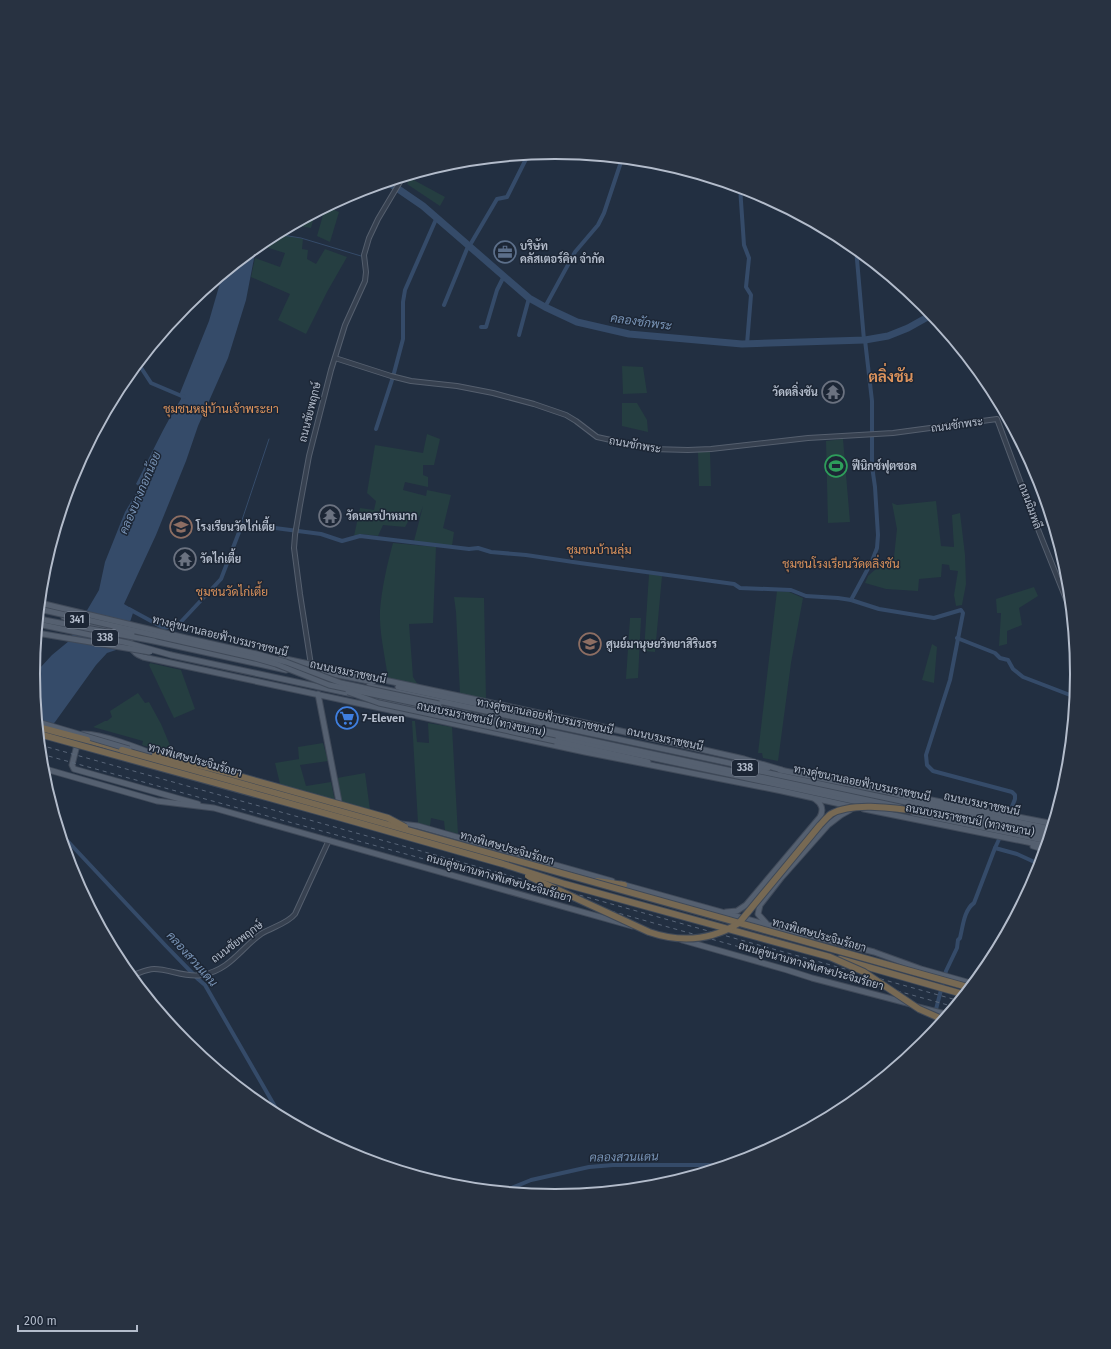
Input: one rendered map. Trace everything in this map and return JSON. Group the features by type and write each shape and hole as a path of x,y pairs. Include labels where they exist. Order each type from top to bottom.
{"highway":[{"name":"ทางพิเศษประจิมรัถยา","path":"43,728 965,986"},
{"name":"ทางพิเศษประจิมรัถยา","path":"43,735 503,864 565,884 960,992"},
{"path":"122,750 197,764 388,818 430,837 572,877 624,885"},
{"path":"503,864 649,932 665,937 681,939 703,938 726,931 739,923 820,825 832,813 845,809 865,807 931,813"},
{"path":"830,957 864,972 919,1009 939,1018"}],"main road":[{"name":"ทางคู่ขนานลอยฟ้าบรมราชชนนี","path":"45,604 257,654 341,683 439,706 931,813 1045,836"},
{"name":"ทางคู่ขนานลอยฟ้าบรมราชชนนี","path":"44,611 255,658 276,664 329,685 439,706 1046,832"},
{"name":"341","path":"44,611 115,629 154,641"},
{"name":"ถนนบรมราชชนนี","path":"43,618 743,766 782,770 888,792 922,802 1001,816 1047,828"},
{"name":"ถนนบรมราชชนนี","path":"42,625 133,644 171,655 251,673 822,794 994,833"},
{"name":"ถนนบรมราชชนนี (ทางขนาน)","path":"782,770 744,759 274,657 143,626 136,627 132,631 130,641 131,647 134,652 143,657 585,752 812,798"},
{"name":"341","path":"42,634 171,655"},
{"path":"249,662 274,657"},
{"path":"297,667 561,723 650,739"},
{"path":"251,673 304,691"},
{"path":"329,685 379,703 651,762 676,770"},
{"path":"318,694 340,808 345,812 382,821 418,826 768,925 874,952 968,982"},
{"path":"42,723 146,754 193,772 334,812"},
{"path":"193,772 148,752 90,734 79,736 74,746 69,765 71,769 78,773 196,805"},
{"path":"214,808 74,769 72,765 77,744 83,742 88,743 192,774 334,812 340,808"},
{"name":"ถนนคู่ขนานทางพิเศษประจิมรัถยา","path":"49,770 123,792 168,803 214,808 812,978 943,1014"},
{"path":"812,798 822,794"},
{"path":"812,798 821,805 822,814"},
{"name":"338","path":"812,798 856,807"},
{"name":"ถนนบรมราชชนนี (ทางขนาน)","path":"856,807 1002,834 1018,840 1042,845"},
{"path":"768,925 760,917 758,911 760,905 781,878 835,819 846,811 856,807"},
{"path":"334,812 334,817 339,820 344,817 345,812"},
{"path":"723,912 737,910 743,907 822,814 830,812 833,814 835,819"},
{"name":"ถนนบรมราชชนนี (ทางขนาน)","path":"1010,818 1049,822"},
{"name":"ถนนบรมราชชนนี","path":"1002,834 1044,840"},
{"path":"1018,840 1041,848"},
{"path":"743,907 746,912 750,914 758,911"}],"street":[{"name":"ถนนชัยพฤกษ์","path":"311,665 296,560 295,535 308,462 345,325 365,281 366,272 364,256 369,238 378,219 399,183"},
{"name":"ถนนชักพระ","path":"335,358 411,382 456,386 493,393 534,404 566,415 597,437 652,449 703,450 808,438 866,435 997,419"},
{"name":"ถนนฉิมพลี","path":"997,419 1065,597"},
{"name":"ถนนชัยพฤกษ์","path":"137,974 155,969 189,976 201,975 220,969 261,934 292,918 296,914 329,840"}],"green space":[{"path":"413,180 445,197 440,206 407,184 409,181"},
{"path":"333,210 339,212 330,242 317,236 323,215"},
{"path":"313,220 311,228 301,226"},
{"path":"287,235 303,239 302,249 308,250 307,259 316,264 325,249 347,257 327,292 306,334 278,320 290,294 251,277 255,258 280,267 285,253 267,247"},
{"path":"622,366 643,367 647,393 623,394"},
{"path":"622,403 637,403 647,420 648,432 622,426"},
{"path":"427,434 440,439 434,465 423,465 423,475 428,477 428,487 405,482 403,490 426,496 427,490 451,495 443,528 454,532 452,546 414,541 423,506 419,517 412,515 405,527 383,525 378,536 361,534 354,536 360,508 374,510 376,501 367,493 375,445 423,453"},
{"name":"ฟีนิกซ์ฟุตซอล","path":"843,439 850,522 828,523 826,441"},
{"path":"710,451 711,486 699,486 698,452"},
{"path":"936,501 941,546 954,547 952,515 960,513 965,555 966,584 962,605 956,606 954,595 958,571 950,570 949,565 942,564 941,577 919,579 918,591 886,589 865,583 868,576 877,568 893,566 897,529 892,503 897,505"},
{"path":"393,543 436,547 433,623 409,624 413,677 418,685 388,678 381,635 380,610 385,576"},
{"path":"649,574 662,576 655,652 644,651"},
{"path":"1034,587 1038,596 1019,608 1022,625 1007,631 1007,644 999,646 1001,613 997,613 996,599"},
{"path":"777,591 789,592 803,598 791,663 778,761 763,758 762,753 758,753"},
{"path":"454,597 484,598 486,699 460,694"},
{"path":"630,618 641,618 638,678 626,679"},
{"path":"932,644 937,647 934,683 922,680"},
{"path":"150,663 181,670 195,709 174,718 149,665"},
{"path":"138,693 145,703 149,702 161,724 174,755 142,745 143,741 93,727 107,721 112,717 110,711"},
{"path":"412,721 415,721 417,742 429,743 428,723 452,727 458,834 445,830 444,821 431,818 430,826 418,823"},
{"path":"323,743 328,761 300,765 306,786 331,782 336,806 282,792 275,763 299,759 298,747"},
{"path":"365,773 370,810 368,815 351,812 345,809 339,796 337,778"}],"water":[{"name":"คลองบางกอกน้อย","path":"254,257 246,300 228,358 198,426 186,461 156,535 124,604 134,610 130,622 116,650 107,653 96,665 55,722 43,734 40,668 52,655 69,641 99,590 105,562 125,512 140,487 136,484 163,430 181,399 180,393 209,321 220,284"}],"waterway":[{"path":"470,245 497,199 507,197 526,160"},
{"path":"545,307 575,252 598,225 604,213 621,163"},
{"name":"คลองชักพระ","path":"393,185 423,206 529,298 577,322 629,334 742,344 865,340 888,336 908,328 927,317"},
{"path":"740,193 744,245 749,258 746,287 751,295 747,344"},
{"path":"394,373 403,339 403,302 405,290 437,217"},
{"path":"286,236 301,238 361,256"},
{"path":"444,305 469,244"},
{"path":"857,257 864,340"},
{"path":"481,327 486,327 497,290 504,276"},
{"path":"519,335 529,298"},
{"path":"865,340 872,401 872,466 878,535 877,548 872,561 851,600 879,609 934,618 961,610 963,613 950,680 926,755 927,765 933,771 1012,792 1015,795 1015,799 1008,817"},
{"path":"142,368 151,383 184,397"},
{"path":"376,429 392,380"},
{"path":"243,525 242,520 269,439"},
{"path":"129,609 164,628 178,625 221,579 241,527 245,524 321,534 342,541 360,536 469,549 478,548 491,552 526,555 734,584 740,588 791,590 806,596 851,600"},
{"path":"957,638 995,653 1000,658 1008,660 1013,669 1023,677 1070,695"},
{"path":"1001,835 995,848 1017,854 1036,863"},
{"name":"คลองสวนแดน","path":"67,841 165,945 205,985 275,1107"},
{"path":"935,1013 946,971 957,948 966,914 974,903 995,848"},
{"name":"คลองสวนแดน","path":"511,1188 531,1180 589,1167 613,1165 713,1165"}],"railway":[{"path":"45,746 955,1000"},
{"path":"46,755 950,1006"}],"place":[{"name":"บริษัท คลัสเตอร์คิท จำกัด","path":"505,252"},
{"name":"วัดตลิ่งชัน","path":"833,392"},
{"name":"ฟีนิกซ์ฟุตซอล","path":"836,466"},
{"name":"วัดนครป่าหมาก","path":"330,516"},
{"name":"โรงเรียนวัดไก่เตี้ย","path":"181,527"},
{"name":"วัดไก่เตี้ย","path":"185,559"},
{"name":"ศูนย์มานุษยวิทยาสิรินธร","path":"590,644"},
{"name":"7-Eleven","path":"347,718"}],"district":[{"name":"ตลิ่งชัน","path":"891,377"},
{"name":"ชุมชนหมู่บ้านเจ้าพระยา","path":"221,409"},
{"name":"ชุมชนบ้านลุ่ม","path":"599,550"},
{"name":"ชุมชนโรงเรียนวัดตลิ่งชัน","path":"841,564"},
{"name":"ชุมชนวัดไก่เตี้ย","path":"232,592"}]}
